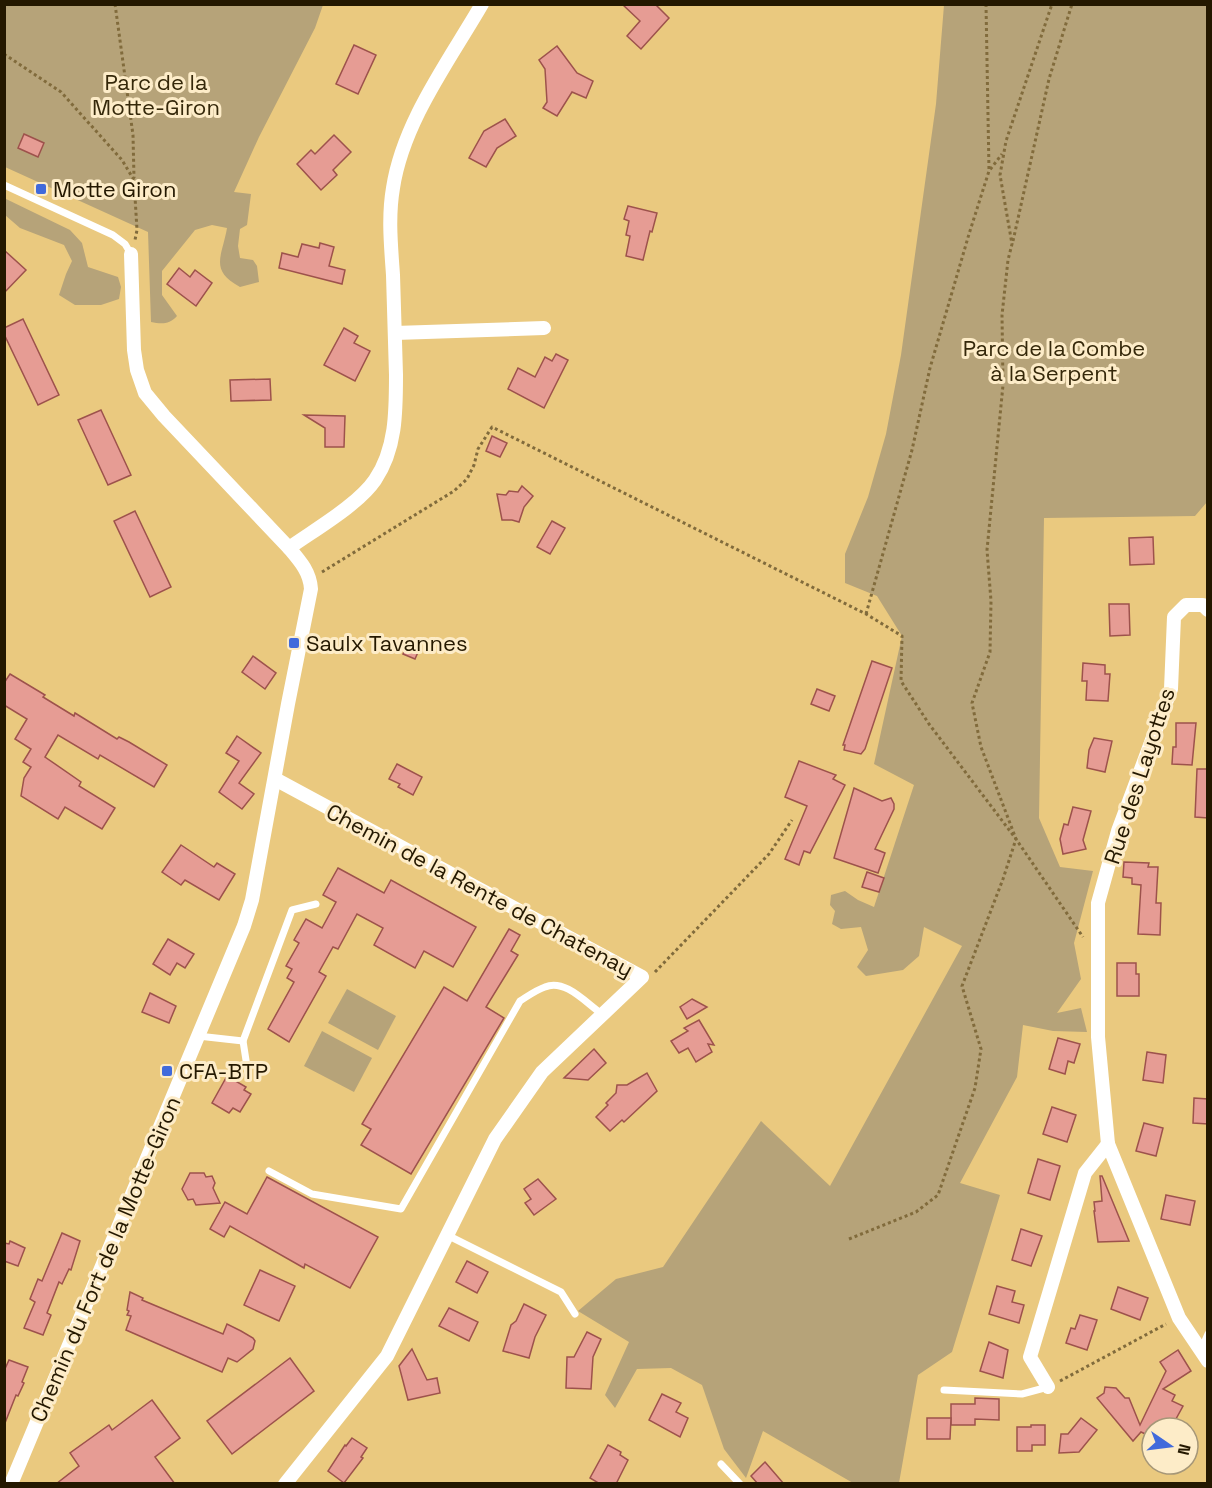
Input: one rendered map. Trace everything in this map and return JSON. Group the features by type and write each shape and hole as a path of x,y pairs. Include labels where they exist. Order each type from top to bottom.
{"street":[{"path":"289,548 359,497 374,481 388,456 396,419 390,212 393,185 401,154 416,118 482,4"},
{"path":"131,254 134,350 137,370 146,393 164,416 289,548 302,563 311,579"},
{"path":"395,333 544,328"},
{"name":"Chemin du Fort de la Motte-Giron","path":"11,1484 244,926 252,900 311,589 311,579"},
{"name":"Rue des Layottes","path":"1098,958 1098,903 1118,831 1171,689 1174,617 1186,605 1203,605 1208,610"},
{"name":"Chemin de la Rente de Chatenay","path":"275,779 642,977 542,1072 495,1139 387,1356 285,1484"},
{"path":"1098,958 1098,1037 1108,1144 1179,1317 1204,1356"},
{"path":"1048,1387 1030,1357 1085,1173 1108,1144"}],"lane":[{"path":"4,184 113,236 125,244 131,254"},
{"path":"248,1073 243,1041 292,910 316,904"},
{"path":"269,1171 312,1194 400,1209 520,1001 547,985 563,987 582,997 602,1014"},
{"path":"198,1036 243,1041"},
{"path":"447,1235 561,1292 575,1314"},
{"path":"1204,1356 1208,1334"},
{"path":"944,1390 1022,1394 1048,1387"},
{"path":"722,1464 740,1484"}],"path":[{"path":"115,4 133,135 137,230 131,254"},
{"path":"866,614 912,450 930,368 989,171 986,4"},
{"path":"1012,244 1000,175 1003,152 1052,4"},
{"path":"849,1239 916,1212 938,1195 975,1088 981,1049 962,986 1003,879 1016,838 981,747 972,703 990,652 991,601 987,550 1003,385 1002,315 1008,260 1049,79 1072,4"},
{"path":"4,54 61,92 122,160 134,180"},
{"path":"989,171 1003,152"},
{"path":"311,579 454,491 466,479 474,465 478,449 492,427 866,614 902,636 901,681 929,724 1016,838 1098,958"},
{"path":"642,977 657,971 769,854 792,820"},
{"path":"1048,1387 1179,1317"}],"green space":[{"name":"Parc de la Motte-Giron","path":"4,5 323,5 315,28 259,137 234,192 251,194 247,225 240,229 238,246 240,258 253,260 257,266 259,282 240,287 224,275 220,262 227,228 212,225 195,230 162,271 162,295 177,316 165,323 151,322 148,232 5,167"},
{"name":"Parc de la Combe à la Serpent","path":"944,5 1207,5 1207,502 1195,516 1044,518 1039,818 1060,867 1093,871 1074,943 1081,979 1057,1013 1081,1008 1087,1032 1053,1031 1023,1025 1017,1077 960,1183 1000,1195 952,1352 918,1375 899,1483 853,1483 763,1431 746,1478 724,1449 702,1385 671,1368 637,1369 615,1408 605,1395 629,1342 578,1311 616,1279 663,1267 761,1121 830,1186 962,946 924,927 919,956 903,970 866,976 857,967 868,950 861,927 841,929 832,924 835,911 830,905 831,895 845,891 874,907 914,785 874,764 902,636 877,596 845,583 845,554 868,497 886,434 901,355 936,104"},
{"path":"4,198 70,230 82,243 88,267 118,277 121,287 119,299 101,305 75,305 59,295 72,261 64,245 20,228 5,215"},
{"path":"347,989 396,1016 378,1050 328,1023"},
{"path":"322,1031 372,1058 354,1092 304,1066"}],"building":[{"path":"622,4 655,4 669,18 641,49 627,36 640,21"},
{"path":"354,45 376,55 358,94 336,84"},
{"path":"557,46 577,73 593,81 586,98 572,92 557,116 543,108 547,102 545,69 539,60"},
{"path":"505,119 516,136 497,148 486,167 469,158 484,131"},
{"path":"24,134 44,143 38,157 18,148"},
{"path":"334,135 351,152 333,170 337,175 321,190 297,164 311,150 315,154"},
{"path":"628,206 657,213 643,260 626,256 630,236 626,235 629,221 624,219"},
{"path":"320,243 334,247 329,266 345,270 342,284 279,268 282,253 298,257 302,244 319,248"},
{"path":"4,250 26,270 4,293"},
{"path":"179,268 190,277 195,270 212,283 196,306 167,284"},
{"path":"23,319 59,395 38,405 4,334 4,328"},
{"path":"344,328 358,336 354,343 370,351 355,381 324,365"},
{"path":"556,354 568,360 544,408 508,389 518,368 535,377 545,357 552,361"},
{"path":"270,379 271,400 231,401 230,380"},
{"path":"101,410 131,475 108,485 78,420"},
{"path":"304,415 345,416 344,447 325,447 325,428"},
{"path":"492,436 507,443 500,457 486,451"},
{"path":"522,486 533,496 524,507 519,522 502,520 497,494 506,495 509,491 518,492"},
{"path":"135,511 171,587 150,597 114,521"},
{"path":"552,521 565,528 550,554 537,547"},
{"path":"1153,537 1154,564 1130,565 1129,538"},
{"path":"1109,604 1129,604 1130,635 1110,636"},
{"path":"410,638 422,643 415,659 403,654"},
{"path":"253,656 276,673 265,689 242,672"},
{"path":"872,661 892,668 865,749 861,754 844,750 845,745 843,745"},
{"path":"1083,663 1105,665 1105,674 1110,674 1108,701 1086,700 1087,681 1082,681"},
{"path":"10,674 74,716 75,713 117,739 119,737 129,742 167,765 154,787 100,755 98,759 58,735 45,757 81,782 79,786 115,808 102,829 65,807 58,819 21,796 24,778 31,767 23,762 31,749 15,739 27,719 4,705 4,683"},
{"path":"817,689 835,696 829,711 811,704"},
{"path":"1176,723 1196,723 1192,765 1172,764 1173,747 1176,747"},
{"path":"237,736 261,753 239,783 254,794 242,809 219,792 239,761 226,753"},
{"path":"1094,738 1112,741 1105,772 1087,768 1089,750"},
{"path":"799,761 836,775 833,779 845,785 810,853 804,851 799,865 785,859 807,806 785,797"},
{"path":"397,764 422,777 413,795 398,787 400,784 389,779"},
{"path":"1197,769 1208,769 1208,818 1195,817"},
{"path":"854,788 882,801 891,798 894,804 894,809 875,849 885,853 878,873 834,858"},
{"path":"1073,807 1091,811 1083,840 1086,849 1063,854 1060,839 1064,824 1068,825"},
{"path":"181,845 214,867 217,863 235,874 219,900 185,880 181,885 162,872"},
{"path":"1124,862 1149,863 1148,867 1158,867 1156,903 1161,903 1160,935 1138,934 1141,885 1132,884 1132,878 1123,877"},
{"path":"338,868 384,893 391,880 476,927 453,967 424,951 415,968 374,945 383,928 357,914 338,949 333,947 319,972 326,976 289,1042 268,1029 294,982 287,978 292,969 286,966 299,943 294,940 306,919 322,928 336,902 323,895"},
{"path":"867,872 884,878 879,892 862,887"},
{"path":"509,929 520,935 511,951 518,955 486,1007 504,1018 411,1174 361,1145 371,1129 362,1124 444,987 467,1001"},
{"path":"168,939 194,954 185,968 177,963 170,975 153,964"},
{"path":"1117,963 1136,963 1136,974 1139,974 1139,996 1117,996"},
{"path":"150,993 176,1006 169,1023 142,1012"},
{"path":"692,999 707,1007 687,1019 680,1007"},
{"path":"699,1020 714,1045 708,1044 712,1052 696,1062 688,1048 679,1053 671,1041 688,1031 684,1028"},
{"path":"1058,1038 1080,1044 1074,1063 1068,1061 1065,1074 1049,1069"},
{"path":"594,1049 606,1063 588,1080 564,1078"},
{"path":"1147,1052 1166,1055 1163,1083 1143,1080"},
{"path":"647,1073 657,1091 624,1122 622,1120 610,1131 596,1117 616,1093 617,1085 627,1085"},
{"path":"227,1076 246,1087 244,1090 251,1094 240,1112 233,1108 229,1113 212,1103"},
{"path":"1194,1098 1208,1099 1208,1124 1193,1123"},
{"path":"1052,1107 1076,1115 1067,1142 1043,1134"},
{"path":"1144,1123 1163,1128 1156,1156 1136,1151"},
{"path":"1038,1159 1060,1166 1050,1200 1028,1193"},
{"path":"190,1173 204,1173 206,1177 212,1176 215,1183 213,1188 220,1203 196,1205 193,1199 188,1200 182,1189"},
{"path":"1100,1176 1102,1176 1129,1241 1098,1242 1094,1202 1102,1201"},
{"path":"267,1177 378,1237 350,1288 305,1264 304,1268 230,1226 224,1237 210,1229 225,1202 247,1214"},
{"path":"538,1179 556,1199 534,1215 525,1203 531,1199 524,1189"},
{"path":"1166,1195 1195,1201 1190,1225 1161,1219"},
{"path":"1021,1229 1042,1236 1031,1266 1012,1260"},
{"path":"62,1233 80,1241 71,1270 69,1269 62,1284 59,1282 47,1313 51,1315 43,1335 24,1328 35,1302 30,1299 38,1279 42,1281"},
{"path":"10,1241 25,1248 18,1266 4,1261 4,1243 9,1244"},
{"path":"467,1261 488,1272 477,1293 456,1282"},
{"path":"260,1270 295,1286 279,1321 244,1305"},
{"path":"997,1286 1015,1291 1012,1302 1024,1305 1019,1323 989,1314"},
{"path":"1118,1287 1148,1298 1140,1320 1111,1309"},
{"path":"130,1292 143,1298 142,1300 223,1334 227,1324 253,1338 255,1341 253,1349 237,1362 228,1358 222,1372 126,1330 131,1316 127,1315"},
{"path":"524,1304 546,1315 535,1337 529,1358 503,1351 511,1325 516,1321"},
{"path":"449,1308 478,1322 469,1341 439,1326"},
{"path":"1080,1315 1097,1320 1087,1350 1066,1343 1071,1328 1075,1329"},
{"path":"587,1332 601,1339 593,1357 591,1389 566,1388 567,1357 574,1357"},
{"path":"989,1342 1008,1350 1003,1378 980,1371"},
{"path":"412,1349 427,1380 437,1378 440,1393 408,1400 399,1366"},
{"path":"1178,1350 1191,1371 1163,1389 1175,1395 1172,1401 1183,1406 1178,1416 1144,1416 1166,1371 1160,1362"},
{"path":"290,1358 314,1391 232,1454 207,1421"},
{"path":"9,1360 28,1367 22,1382 24,1383 18,1396 16,1395 5,1423 4,1371"},
{"path":"1105,1387 1116,1388 1125,1398 1129,1398 1140,1425 1140,1433 1133,1441 1097,1398 1104,1393"},
{"path":"662,1394 681,1403 676,1412 688,1418 680,1437 649,1420"},
{"path":"975,1398 999,1399 999,1420 975,1419 975,1425 951,1425 951,1404 975,1404"},
{"path":"152,1400 180,1438 155,1457 175,1484 56,1484 79,1466 70,1453 109,1425 112,1430"},
{"path":"927,1418 951,1418 950,1439 927,1439"},
{"path":"1081,1418 1097,1430 1079,1452 1059,1453 1061,1434 1068,1434"},
{"path":"1031,1425 1045,1425 1045,1445 1032,1445 1032,1451 1017,1451 1017,1427 1031,1427"},
{"path":"352,1438 367,1448 361,1457 363,1458 344,1483 328,1471"},
{"path":"608,1445 621,1452 620,1455 628,1460 616,1484 600,1484 590,1478"},
{"path":"765,1462 784,1484 758,1484 751,1476"}],"place":[{"name":"Motte Giron","path":"41,189"},
{"name":"Saulx Tavannes","path":"294,643"},
{"name":"CFA-BTP","path":"167,1071"}]}
